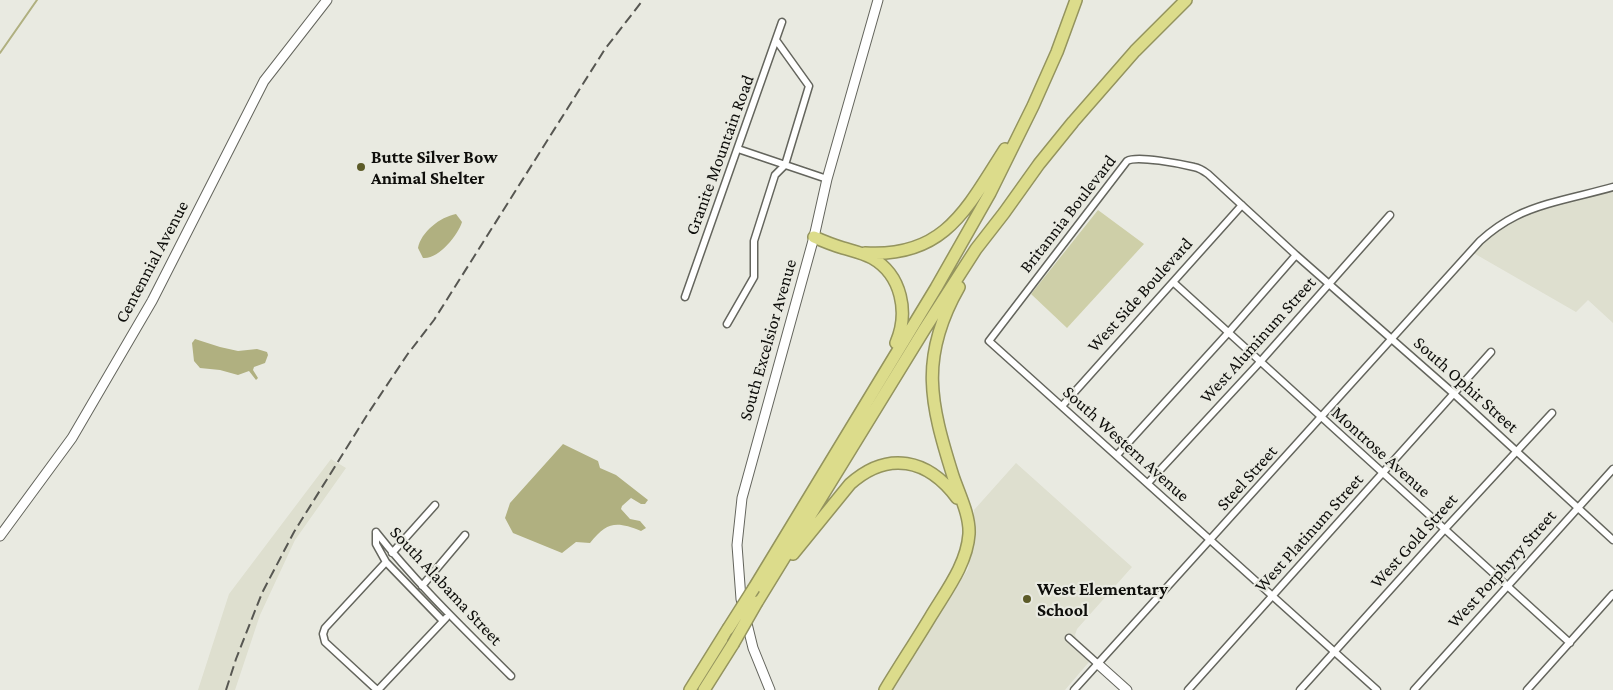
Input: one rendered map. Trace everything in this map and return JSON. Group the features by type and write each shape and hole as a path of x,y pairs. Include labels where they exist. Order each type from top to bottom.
{"highway":[{"path":"690,690 754,588 990,193 1033,106 1057,52 1076,0"},
{"path":"704,690 976,249 1039,164 1100,90 1186,0"},
{"path":"859,252 896,252 914,248 945,232 970,204 1033,106"},
{"path":"885,690 954,578 966,553 969,532 963,505 940,436 935,412 933,361 941,325 948,308 1004,213"},
{"path":"814,237 871,257 888,271 902,298 904,316 900,334 892,353 846,435"},
{"path":"758,600 850,484 872,467 905,463 918,466 939,478 963,505"}],"street":[{"name":"Centennial Avenue","path":"0,536 72,438 152,301 264,81 327,0"},
{"name":"South Excelsior Avenue","path":"770,690 753,648 741,599 737,561 738,527 742,498 814,237 827,179 878,0"},
{"name":"Granite Mountain Road","path":"685,297 782,22"},
{"path":"727,324 754,278 754,241 775,175 785,165 809,86 776,40"},
{"path":"738,149 827,179"},
{"name":"Britannia Boulevard","path":"989,341 1130,159 1142,159 1200,169 1242,205"},
{"name":"Steel Street","path":"1074,690 1322,418 1480,241 1496,227 1516,216 1613,187"},
{"name":"South Ophir Street","path":"1242,205 1453,393 1613,540"},
{"name":"West Side Boulevard","path":"1062,406 1242,205"},
{"name":"West Aluminum Street","path":"1148,483 1260,362 1390,216"},
{"path":"1117,455 1296,255"},
{"name":"Montrose Avenue","path":"1173,282 1570,643"},
{"name":"South Western Avenue","path":"989,341 1377,690"},
{"name":"West Platinum Street","path":"1188,690 1491,352"},
{"name":"West Gold Street","path":"1300,690 1516,451 1552,414"},
{"name":"West Porphyry Street","path":"1414,690 1613,469"},
{"path":"392,553 435,505"},
{"name":"South Alabama Street","path":"443,620 386,562 376,544 376,532 422,586 511,676"},
{"path":"422,586 465,535"},
{"path":"386,562 325,628 323,634 325,642 378,690 449,614"},
{"path":"1527,690 1613,594"},
{"path":"1069,638 1127,690"}],"shaded area":[{"path":"1613,187 1613,323 1588,300 1576,312 1470,251 1516,216"},
{"path":"1098,210 1144,244 1067,328 1031,294"},
{"path":"456,214 462,222 452,240 435,255 423,258 418,248 423,236 432,226 444,218"},
{"path":"195,339 238,351 257,349 267,352 268,355 265,363 254,367 253,370 258,378 256,380 249,371 238,375 220,370 200,368 194,361 192,343"},
{"path":"563,444 598,461 600,468 616,475 648,500 645,504 641,504 631,498 621,509 630,519 640,521 646,528 641,531 625,526 612,525 602,531 590,543 576,542 562,553 513,533 505,518 510,503"},
{"path":"331,459 346,468 295,540 260,615 235,690 198,690 229,594"},
{"name":"West Elementary School","path":"1016,463 1132,567 1077,629 1075,635 1077,639 1095,655 1065,690 892,690 968,569 974,543 974,510"}],"waterway":[{"path":"0,53 37,0"}],"railway":[{"path":"226,690 262,593 294,532 369,412 407,355 434,320 605,49 643,0"}],"place":[{"name":"Butte Silver Bow Animal Shelter","path":"361,167"},
{"name":"West Elementary School","path":"1027,599"}]}
